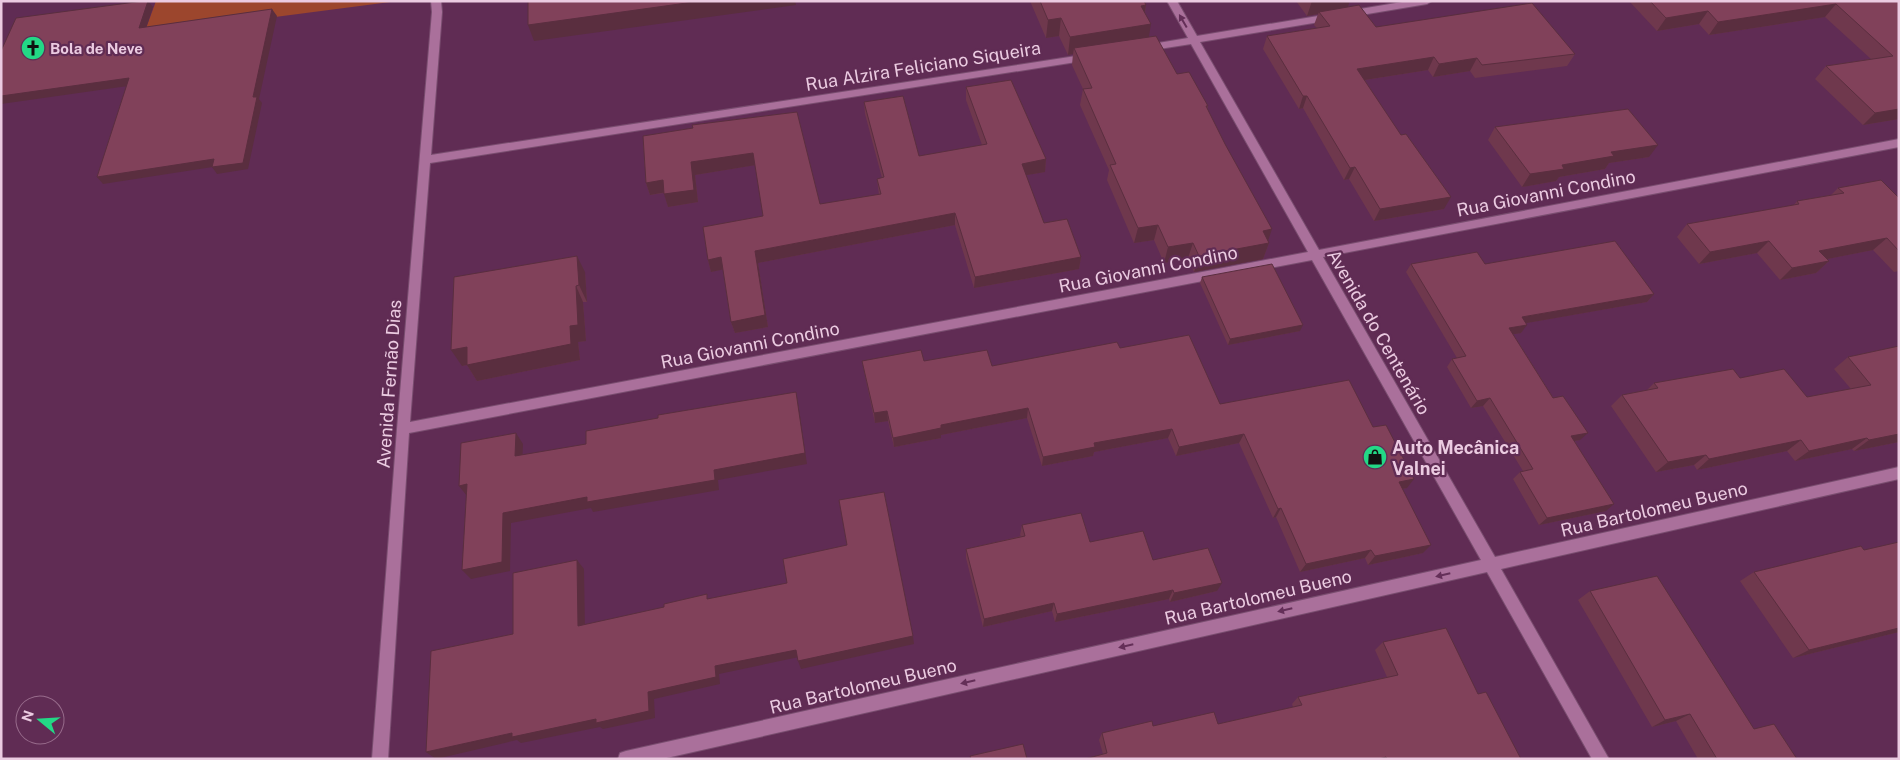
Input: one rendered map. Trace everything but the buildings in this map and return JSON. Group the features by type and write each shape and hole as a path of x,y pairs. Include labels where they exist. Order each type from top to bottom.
{"street":[{"name":"Avenida do Centenário","path":"1172,1 1601,759"},
{"path":"1135,50 1427,1"},
{"name":"Avenida Fernão Dias","path":"380,759 403,429 438,5"},
{"name":"Rua Alzira Feliciano Siqueira","path":"424,160 1095,56"},
{"name":"Rua Giovanni Condino","path":"403,429 1899,143"},
{"name":"Rua Bartolomeu Bueno","path":"626,759 1899,473"}],"shaded area":[{"path":"156,1 398,1 144,34"}],"place":[{"name":"Bola de Neve","path":"33,48"},
{"name":"Auto Mecânica Valnei","path":"1375,457"}]}
